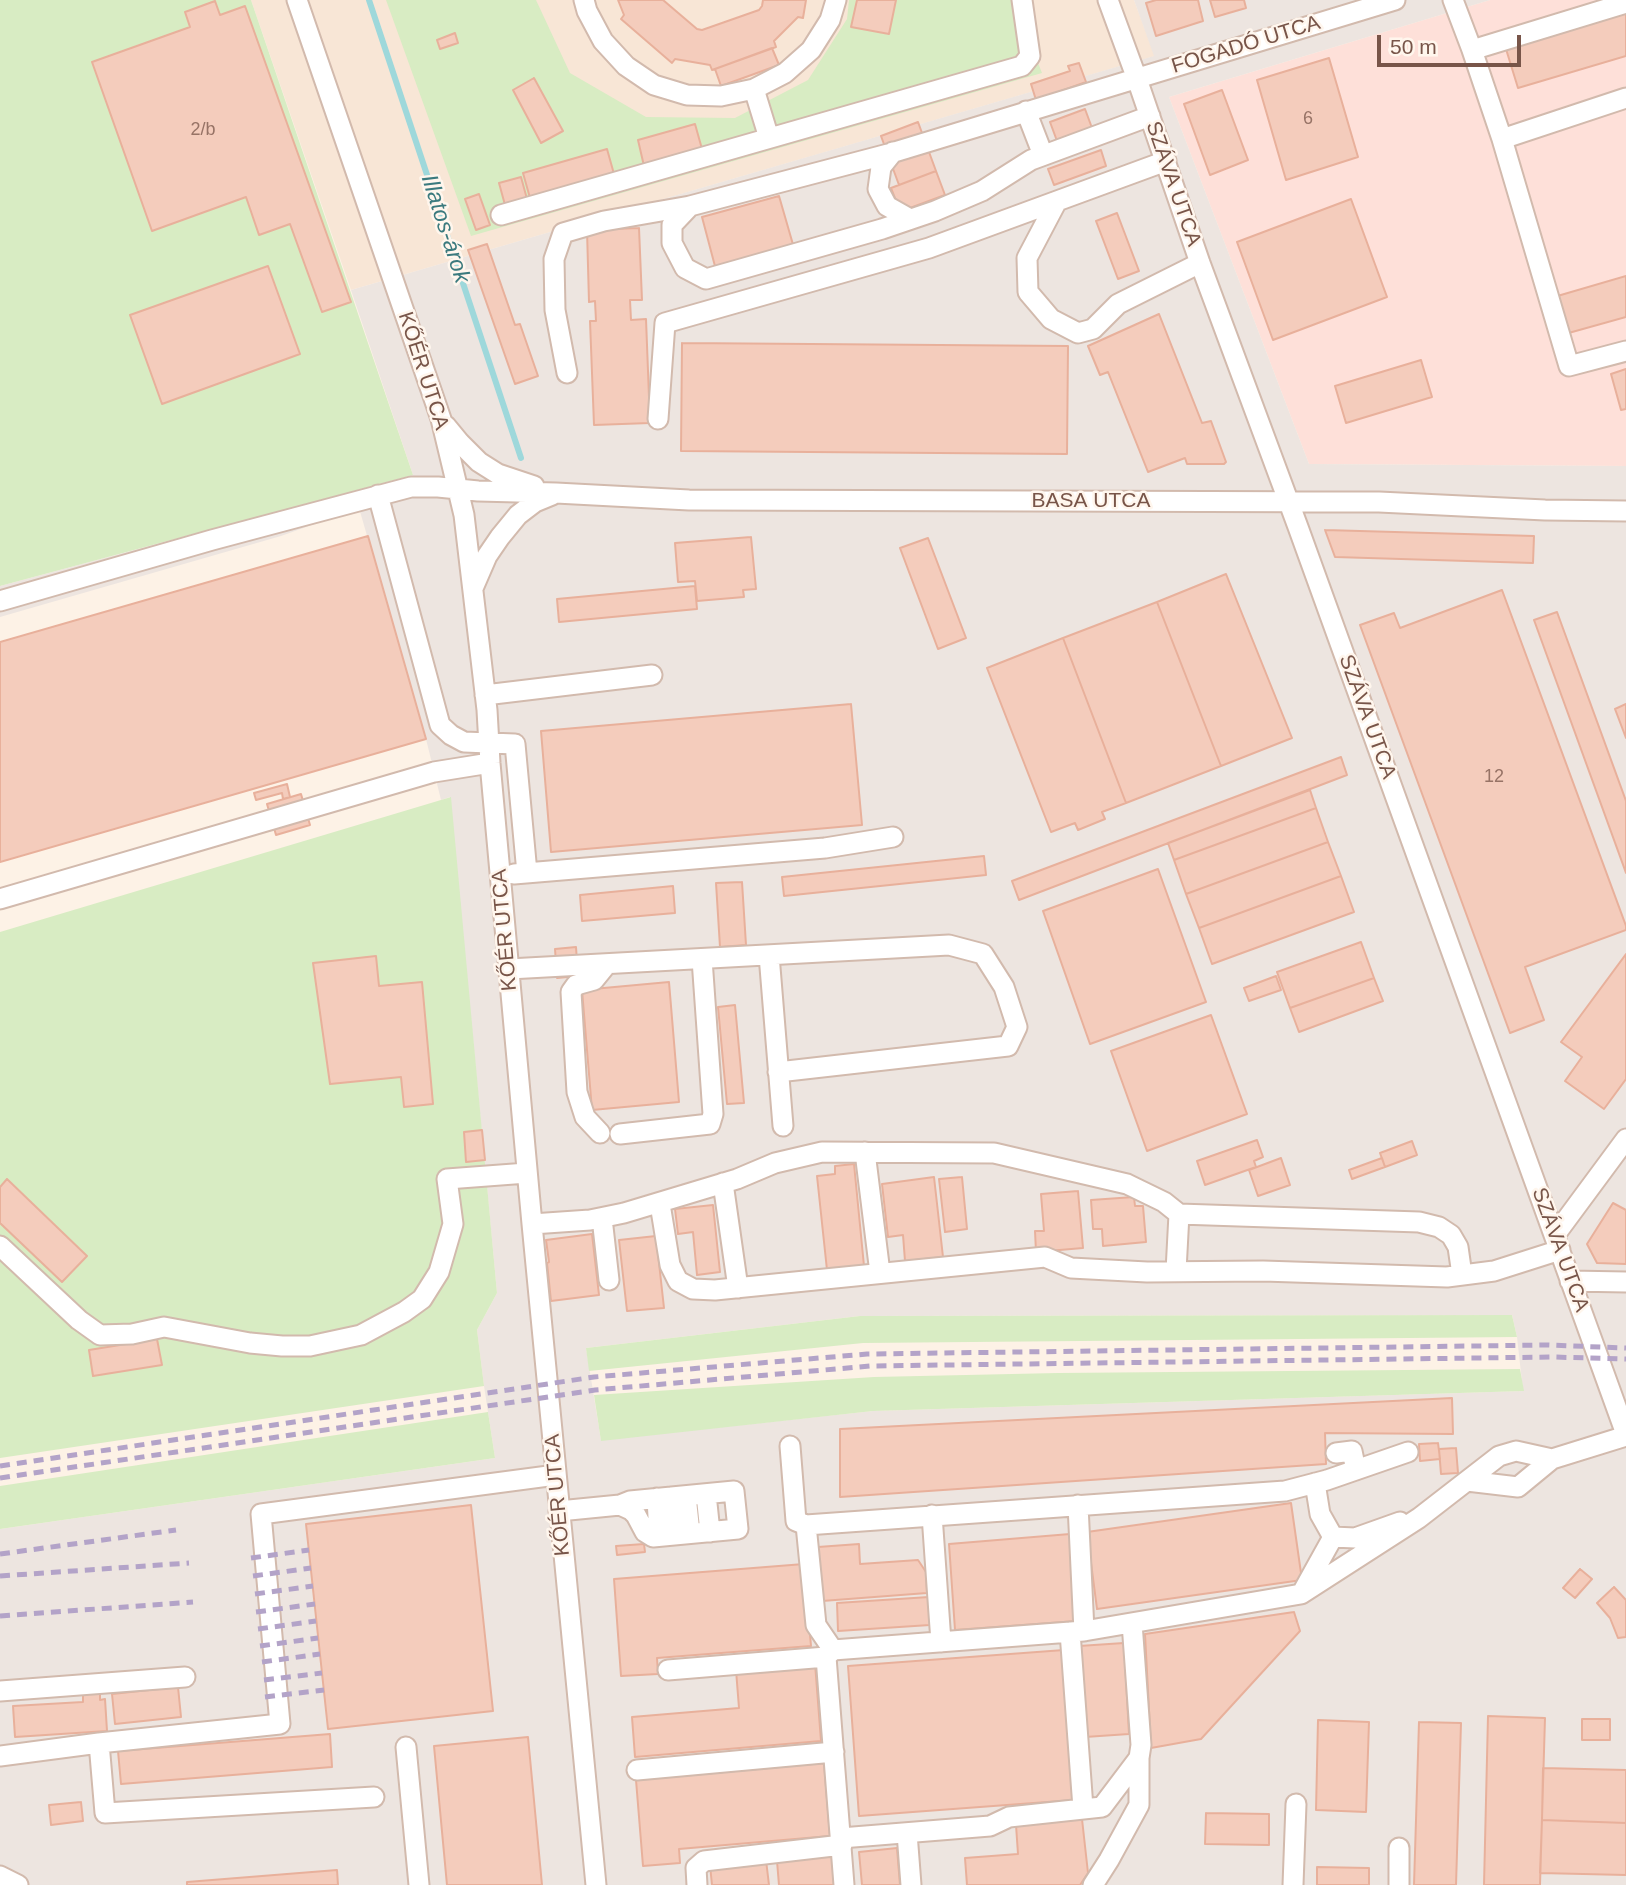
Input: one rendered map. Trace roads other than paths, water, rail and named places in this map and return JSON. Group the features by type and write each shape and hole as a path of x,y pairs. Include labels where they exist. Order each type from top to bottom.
{"street":[{"name":"KŐÉR UTCA","path":"298,0 441,419 464,515 485,695 527,1172 596,1885"},
{"path":"584,0 603,41 626,66 654,85 687,95 710,96 754,89 785,73 811,50 830,20 836,0"},
{"path":"501,215 1022,66 1030,56 1023,0"},
{"name":"SZÁVA UTCA","path":"1108,0 1138,79 1200,263 1626,1435"},
{"name":"FOGADÓ UTCA","path":"567,373 555,310 554,259 563,233 604,221 690,206 893,152 1395,0"},
{"path":"1453,0 1502,139 1569,366 1626,351"},
{"path":"1472,50 1626,3"},
{"path":"754,89 769,138"},
{"path":"1502,139 1626,98"},
{"path":"1026,111 1043,155"},
{"path":"690,206 672,225 672,243 685,268 706,279 936,211 982,191 1031,160 1150,116"},
{"path":"893,152 881,167 878,189 887,206 910,219"},
{"path":"658,419 665,323 929,248 1166,161"},
{"path":"1057,201 1027,258 1028,292 1051,319 1078,333 1093,329 1118,304 1200,263"},
{"name":"BASA UTCA","path":"441,419 479,462 498,474 556,493"},
{"name":"BASA UTCA","path":"0,601 411,486 689,500 1379,502 1626,511"},
{"path":"474,588 487,556 518,516 535,502 556,493"},
{"path":"378,495 440,725 451,735 489,753"},
{"path":"485,695 652,674"},
{"path":"0,899 434,772 515,744 527,873"},
{"path":"500,874 825,848 892,837"},
{"path":"509,970 949,945 983,954 1004,987 1017,1027 1008,1046 778,1072"},
{"path":"769,955 783,1126"},
{"path":"620,1134 710,1124 713,1114 702,958"},
{"path":"600,1133 585,1117 577,1092 570,992 576,985 594,980 607,964"},
{"path":"660,1204 670,1265 678,1281 692,1289 738,1288 1045,1257 1072,1268 1147,1272 1263,1271 1447,1277 1493,1271 1557,1243 1626,1139"},
{"path":"532,1224 602,1218 660,1204 723,1184 775,1163 822,1152 994,1153 1127,1184 1164,1202 1179,1214 1419,1222 1440,1227 1451,1235 1458,1247 1462,1275"},
{"path":"865,1152 880,1273"},
{"path":"0,1246 79,1320 100,1335 132,1334 164,1327 250,1343 310,1346 361,1335 394,1318 422,1299 439,1272 453,1224 447,1179 527,1172"},
{"path":"723,1184 738,1288"},
{"path":"1176,1271 1179,1214"},
{"path":"602,1218 610,1280"},
{"path":"1570,1280 1626,1282"},
{"path":"1467,1481 1518,1487 1552,1459 1626,1435"},
{"path":"790,1446 796,1521 806,1525 1285,1491 1408,1452"},
{"path":"1336,1453 1352,1451 1356,1470"},
{"path":"668,1670 941,1642 1077,1632 1301,1594 1427,1511 1499,1456 1517,1451 1552,1459"},
{"path":"0,1756 280,1724 261,1514 556,1475"},
{"path":"1315,1483 1320,1514 1333,1537"},
{"path":"559,1511 734,1491 738,1529 653,1536 645,1532 631,1510 620,1505"},
{"path":"714,1493 718,1531"},
{"path":"671,1497 674,1535"},
{"path":"671,1497 674,1535"},
{"path":"1078,1505 1077,1632 1083,1808"},
{"path":"1333,1537 1355,1538 1427,1511"},
{"path":"932,1515 941,1642"},
{"path":"806,1525 816,1625 829,1653 844,1885"},
{"path":"1301,1594 1333,1537"},
{"path":"1093,1885 1139,1805 1141,1745 1132,1623"},
{"path":"0,1691 185,1677"},
{"path":"99,1743 105,1813 374,1797"},
{"path":"406,1747 419,1885"},
{"path":"636,1770 834,1752"},
{"path":"697,1885 696,1868 704,1861 907,1833 990,1826 1009,1817 1102,1807 1139,1758"},
{"path":"1293,1885 1296,1804"},
{"path":"907,1833 911,1885"},
{"path":"1399,1848 1399,1885"},
{"path":"0,1876 18,1885"}],"waterway":[{"name":"Illatos-árok","path":"369,0 521,458"}],"railway":[{"path":"0,1466 594,1377 867,1354 1548,1345 1626,1348"},
{"path":"0,1478 595,1390 870,1366 1552,1357 1626,1359"},
{"path":"0,1554 176,1530"},
{"path":"251,1558 309,1550"},
{"path":"0,1576 189,1563"},
{"path":"253,1576 311,1568"},
{"path":"255,1594 313,1586"},
{"path":"0,1616 193,1602"},
{"path":"256,1612 315,1604"},
{"path":"258,1629 316,1621"},
{"path":"260,1646 318,1638"},
{"path":"262,1662 320,1654"},
{"path":"264,1680 322,1673"},
{"path":"265,1697 324,1690"}]}
